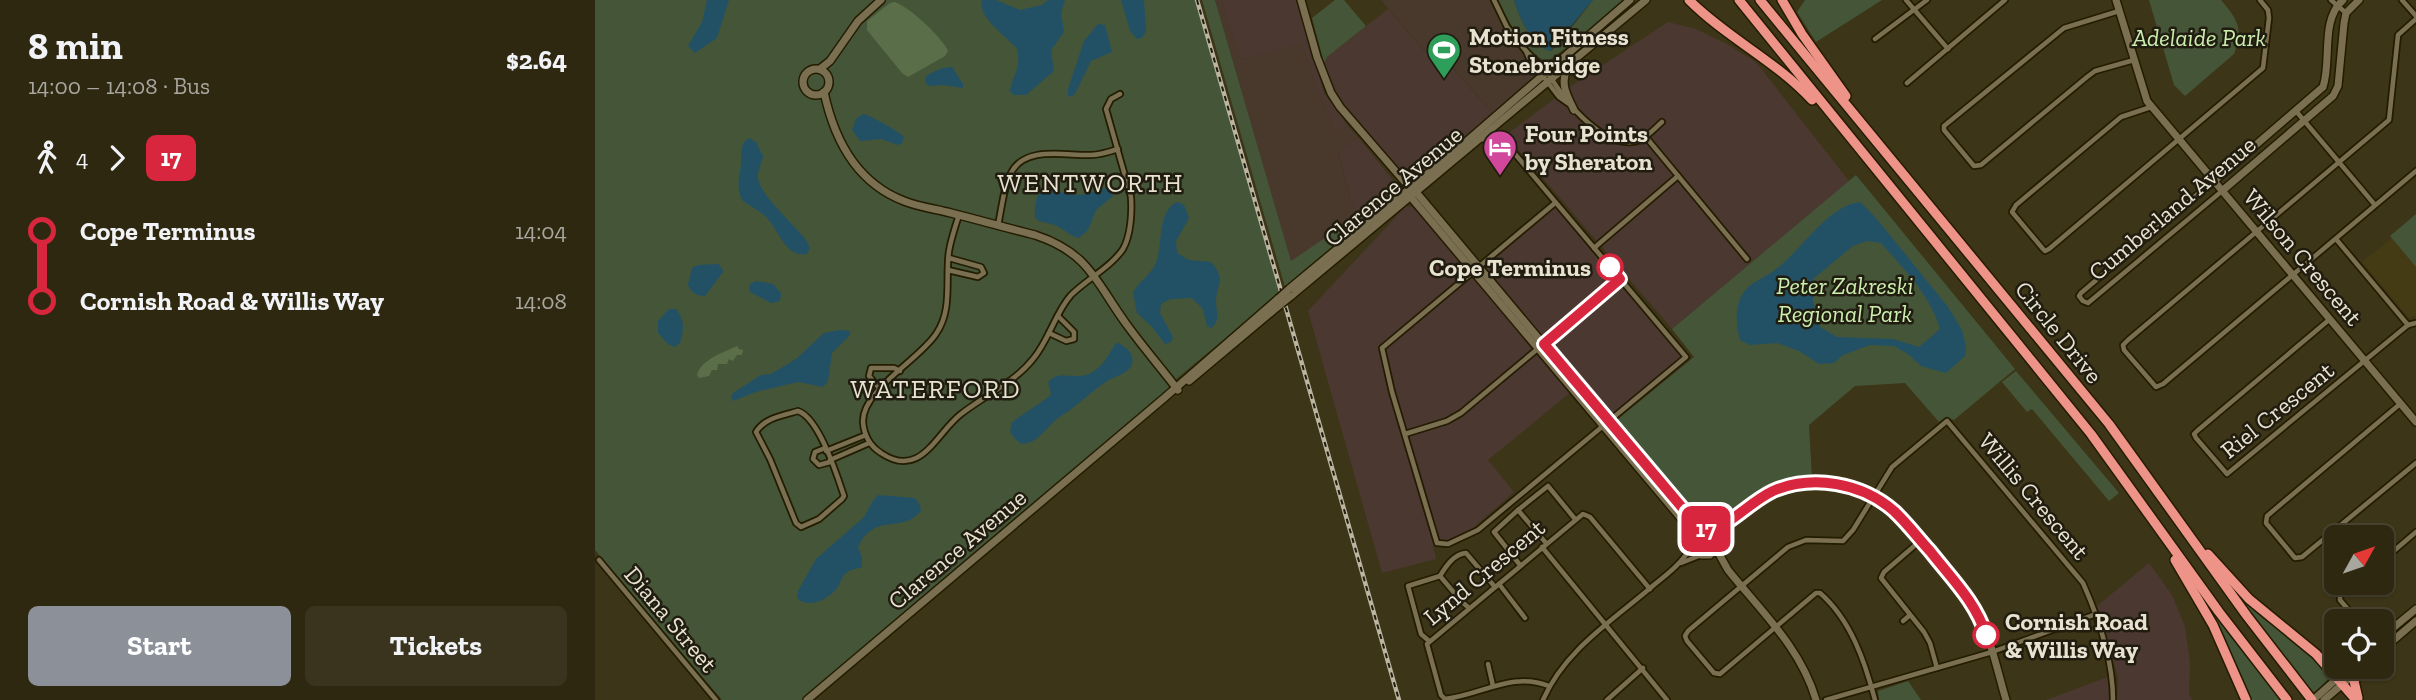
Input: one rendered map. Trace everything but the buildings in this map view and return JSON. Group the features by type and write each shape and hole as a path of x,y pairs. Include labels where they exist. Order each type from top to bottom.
{"highway":[{"path":"1689,0 1712,21 1800,87 1879,172"},
{"name":"Circle Drive","path":"1739,0 2091,434 2219,612 2287,700"},
{"name":"Circle Drive","path":"1760,0 2109,424 2240,607 2317,699"},
{"path":"1782,0 1859,118"},
{"path":"2131,456 2236,586 2316,654 2357,700"},
{"path":"2117,470 2207,611 2246,700"},
{"path":"2316,654 2324,659"},
{"path":"2355,679 2357,700"}],"street":[{"path":"823,72 858,21 881,0"},
{"path":"1301,0 1317,57 1331,93 1340,107 1606,424 1689,518 1716,535 1720,556 1728,570 1800,660 1816,700"},
{"path":"1494,0 1507,27 1526,51 1532,54 1559,97 1565,99 1592,125 1622,142 1634,142 1662,122"},
{"name":"Clarence Avenue","path":"807,700 1290,292 1506,116 1630,0"},
{"name":"Clarence Avenue","path":"1412,192 1547,77 1571,61 1646,0"},
{"path":"1906,0 1948,49"},
{"path":"1875,38 1927,0"},
{"path":"1907,83 2005,0"},
{"name":"Wilson Crescent","path":"2116,0 2146,99 2151,107 2416,422"},
{"path":"2151,107 2121,117 2016,205 2012,212 2045,251 2263,68 2269,18 2268,10 2260,0"},
{"path":"2337,2 2346,13 2359,0"},
{"path":"2402,0 2416,18 2397,35 2389,120 2123,345 2156,387 2163,384 2416,171"},
{"name":"Cumberland Avenue","path":"2337,2 2331,25 2323,87 2081,293 2079,296 2083,302 2088,303 2333,96 2338,86 2346,13"},
{"path":"2119,11 2064,27 1944,126 1944,130 1974,166 1981,165 2095,71 2134,60"},
{"path":"1571,61 1563,87 1574,110"},
{"path":"823,72 809,71 803,80 806,90 820,94 852,160 869,180 894,197 1050,240 1071,252 1095,275 1128,326 1179,387"},
{"path":"820,94 829,84 823,72"},
{"path":"959,215 949,258 947,303 941,326 931,341 871,398 864,412 869,443 884,456 895,460 922,456 955,418 1027,366 1069,297 1122,250 1132,211 1131,197 1106,109 1111,99 1120,94"},
{"path":"2296,111 2375,205"},
{"path":"1506,116 1500,128 1504,141 1686,357 1478,530 1444,545 1437,543 1404,434 1382,348 1555,203"},
{"path":"1478,139 1494,136 1504,141"},
{"path":"1645,136 1747,259"},
{"path":"998,225 1010,174 1015,166 1025,159 1037,155 1099,155 1118,149"},
{"path":"1594,248 1678,176"},
{"path":"2336,239 2408,325"},
{"path":"948,270 978,277 984,273 981,267 949,258"},
{"path":"1404,434 1457,417 1620,279"},
{"name":"Clarence Avenue","path":"1179,387 1189,374 1280,301"},
{"path":"1049,333 1066,341 1074,339 1074,332 1058,316"},
{"name":"Riel Crescent","path":"2330,319 2197,431 2196,438 2227,474 2231,473 2365,361"},
{"path":"2365,361 2408,325 2416,323"},
{"path":"1160,365 1175,375 1189,374"},
{"path":"880,389 869,376 871,368 894,368 900,371"},
{"path":"2401,404 2267,516 2266,523 2295,558 2302,558 2416,463"},
{"path":"800,411 817,429 830,461 843,492 842,499 819,519 804,527 799,526 756,432 761,425 775,417 800,411"},
{"name":"Willis Crescent","path":"1874,496 1892,467 1949,421 2083,583 2096,614 2113,675 2113,700"},
{"path":"1606,424 1689,528 1695,550 1728,570"},
{"path":"866,435 815,452 813,460 819,466 869,443"},
{"path":"1543,700 1549,686 1568,659 1677,565 1696,533 1720,527 1771,492 1804,484 1836,483 1874,496 1894,511 1975,608 2006,700"},
{"path":"1520,565 1494,532 1518,510 1548,486 1576,519"},
{"path":"1874,496 1843,541 1806,540 1793,545 1741,586 1685,636 1714,673 1720,674 1817,593 1822,594 1855,640 1875,700"},
{"path":"1518,510 1667,700"},
{"name":"Lynd Crescent","path":"1549,686 1524,680 1449,699 1443,698 1427,648 1429,641 1583,514 1587,515 1650,589"},
{"path":"1677,565 1705,555 1718,544 1735,518"},
{"path":"2394,551 2416,532"},
{"path":"1921,541 1884,572 1881,578 1930,643 1937,668"},
{"path":"1429,641 1421,634 1408,586 1440,576 1460,554 1466,553 1525,618"},
{"name":"Diana Street","path":"599,560 716,700"},
{"path":"1440,576 1469,608"},
{"path":"2394,627 2416,609"},
{"path":"1826,700 1992,652 2096,614"},
{"path":"1903,621 1910,615"},
{"path":"2394,640 2416,621"},
{"path":"1488,664 1493,686"},
{"path":"1607,700 1643,668"},
{"path":"2317,699 2343,679"}],"shaded area":[{"path":"1215,0 1222,0 1240,57 1245,59 1302,42 1319,95 1337,133 1348,126 1358,137 1338,153 1356,218 1291,262"},
{"path":"1222,0 1296,0 1324,93 1348,126 1337,134 1319,95 1302,43 1245,59 1240,57"},
{"path":"1381,0 1489,0 1505,31 1534,69 1535,76 1493,114 1447,60 1438,67"},
{"path":"1388,9 1438,67 1446,60 1493,114 1424,172 1409,178 1342,102 1324,63 1327,57"},
{"path":"1668,22 1696,29 1756,62 1849,181 1672,329 1506,135 1574,84"},
{"path":"1358,137 1395,183 1394,192 1356,218 1338,152"},
{"path":"1555,203 1649,314 1688,355 1609,421 1478,267"},
{"path":"1406,206 1414,207 1570,393 1488,460 1514,492 1472,529 1433,546 1436,559 1382,573 1308,311"},
{"path":"2392,238 2416,267 2416,316 2409,318 2362,262"},
{"path":"2149,563 2172,595 2185,626 2190,662 2189,693 2192,700 2117,700 2118,677 2097,606"},
{"path":"2113,675 2114,700 2046,700"}],"green space":[{"path":"595,0 1196,0 1280,291 1169,385 1168,391 1161,398 802,700 722,700 595,550"},
{"path":"1202,0 1215,0 1291,261 1393,192 1395,183 1399,187 1399,193 1285,287"},
{"path":"1335,0 1344,0 1366,26 1327,57 1324,63 1312,18"},
{"path":"1498,0 1514,0 1531,37 1550,51 1557,46 1593,0 1624,0 1548,61 1541,59 1526,45"},
{"path":"1805,0 1882,0 1816,42 1797,12"},
{"name":"Adelaide Park","path":"2149,0 2221,0 2237,24 2239,30 2234,54 2185,96 2174,85"},
{"path":"895,2 925,23 948,51 945,56 908,77 867,30 867,21"},
{"name":"Peter Zakreski Regional Park","path":"1856,175 2015,369 1954,420 1946,417 1939,422 1905,383 1855,386 1809,425 1812,478 1772,487 1713,528 1696,524 1613,423 1694,357 1672,329"},
{"path":"2416,214 2416,267 2390,236"},
{"path":"737,346 743,350 742,355 737,355 733,361 729,359 727,364 718,364 717,370 712,370 709,376 699,378 697,375 703,365"},
{"path":"2016,371 2119,493 2109,501 2032,409 2027,412 2002,382"},
{"path":"2221,574 2255,609 2309,650 2324,669 2324,679 2328,679 2312,696"},
{"path":"2203,597 2282,700 2251,700"},
{"path":"1908,681 1921,700 1879,700 1878,691"}],"water":[{"path":"707,0 729,0 717,38 695,53 688,46 702,22"},
{"path":"982,0 996,0 1020,10 1042,5 1048,0 1065,0 1061,13 1064,32 1051,50 1054,71 1026,95 1014,95 1010,91 1018,67 1017,49 984,14"},
{"path":"1121,0 1144,0 1146,31 1142,38 1137,39 1130,31"},
{"path":"1514,0 1593,0 1550,51 1531,37"},
{"path":"1098,24 1105,25 1112,52 1091,61 1075,94 1070,97 1068,89 1084,41"},
{"path":"952,67 963,88 930,86 925,83 929,74"},
{"path":"863,114 878,120 904,137 902,143 898,145 881,139 860,141 852,130 856,119"},
{"path":"749,138 756,142 763,156 758,176 760,185 771,202 806,240 810,248 807,254 800,254 788,248 767,218 743,201 739,187 742,149"},
{"path":"1111,189 1113,196 1096,210 1088,230 1079,238 1035,218 1038,196 1042,192 1053,190 1077,195"},
{"path":"1177,202 1184,205 1189,218 1176,241 1177,253 1189,260 1211,262 1216,268 1219,277 1217,319 1211,328 1207,326 1203,309 1192,298 1170,299 1161,304 1160,313 1173,337 1171,342 1165,344 1137,313 1133,293 1156,263 1163,221 1171,206"},
{"path":"1860,202 1876,218 1948,307 1962,330 1966,346 1965,356 1946,373 1921,366 1894,346 1870,345 1843,355 1834,363 1819,364 1799,351 1777,343 1750,345 1740,340 1737,315 1744,292 1785,262 1825,220 1848,205","holes":["1867,241 1881,243 1915,283 1936,317 1940,329 1919,347 1893,339 1837,337 1820,327 1813,302 1813,279 1853,246"]},
{"path":"718,264 723,272 705,296 693,292 688,285 692,268"},
{"path":"756,281 773,284 781,293 780,301 771,303 750,292 749,285"},
{"path":"669,309 676,309 682,321 680,343 675,347 668,344 658,333 658,321"},
{"path":"850,331 850,335 832,353 828,381 823,387 798,382 756,392 733,401 731,398 733,393 761,375 771,374 796,359 824,333"},
{"path":"1118,343 1131,354 1132,364 1128,370 1097,388 1034,440 1022,444 1016,440 1010,432 1012,422 1050,396 1048,383 1051,379 1089,374 1101,365"},
{"path":"878,495 915,498 921,511 905,522 880,526 865,536 858,547 862,567 846,573 837,588 828,596 812,603 797,598 798,591 816,559 864,517"}],"railway":[{"path":"1197,0 1399,700"}],"bus line":[{"name":"17","path":"1610,267 1620,279 1544,344 1689,518 1704,529 1710,530 1720,527 1761,498 1779,489 1817,483 1836,483 1856,488 1886,504 1902,519 1975,608 1986,635"}],"place":[{"name":"Motion Fitness Stonebridge","path":"1444,80"},
{"name":"Four Points by Sheraton","path":"1500,177"},
{"name":"Cope Terminus","path":"1610,267"},
{"name":"Cornish Road & Willis Way","path":"1986,635"}],"district":[{"name":"WENTWORTH","path":"1091,183"},
{"name":"WATERFORD","path":"936,389"}]}
